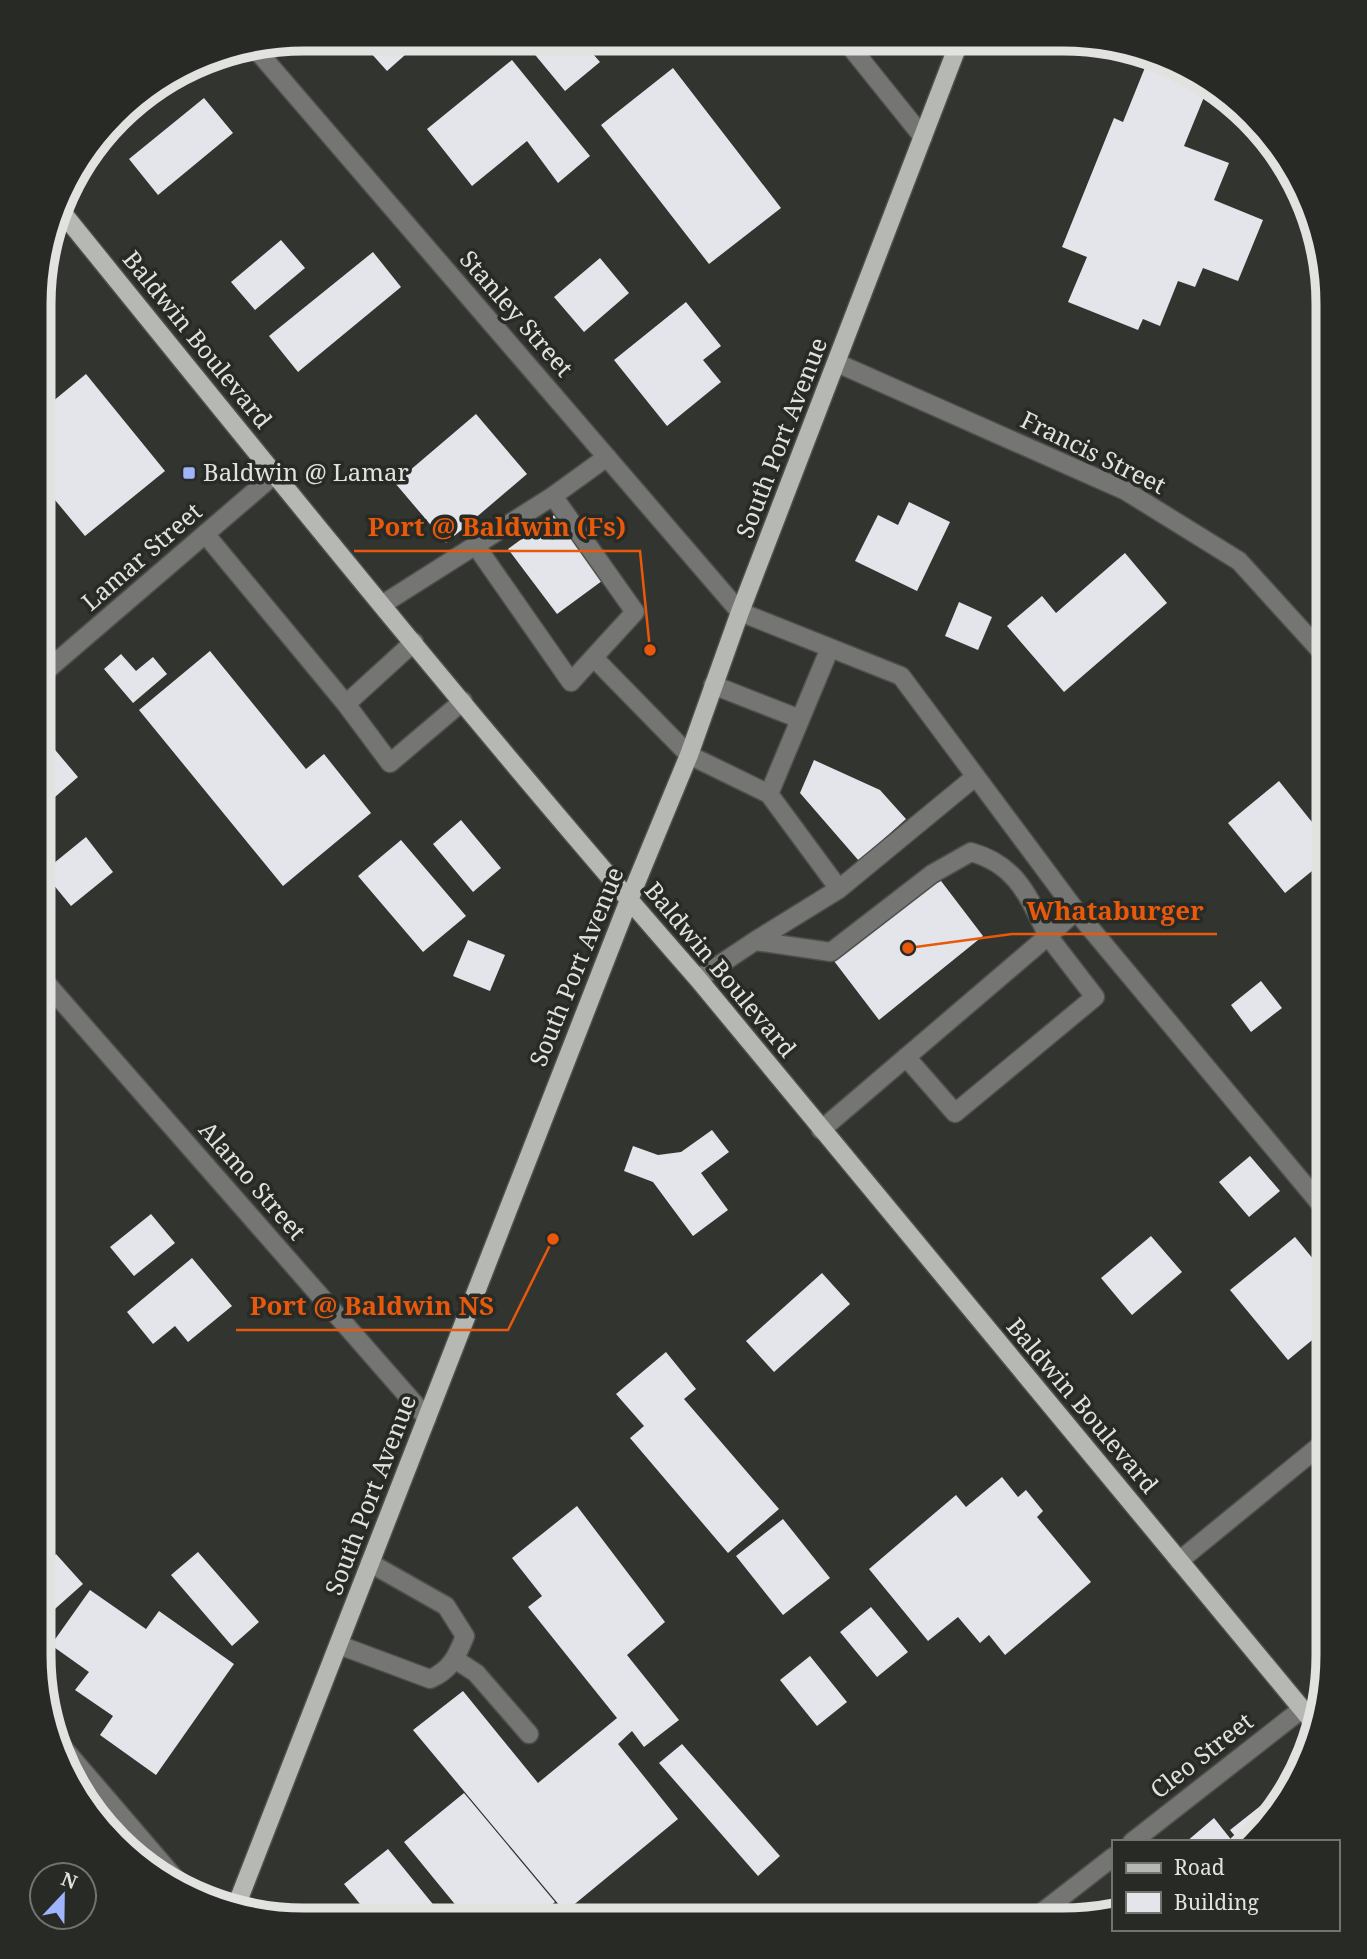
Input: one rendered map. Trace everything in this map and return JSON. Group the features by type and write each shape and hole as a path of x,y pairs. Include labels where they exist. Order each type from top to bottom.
{"main road":[{"name":"South Port Avenue","path":"239,1900 629,900 689,755 740,612 956,51"},
{"name":"Baldwin Boulevard","path":"66,217 414,642 698,979 1309,1717"}],"street":[{"path":"854,51 923,137"},
{"name":"Stanley Street","path":"261,55 740,612"},
{"name":"Francis Street","path":"837,363 1126,491 1239,561 1316,646"},
{"path":"383,604 553,496 607,457"},
{"name":"Lamar Street","path":"51,667 275,474"},
{"path":"476,546 571,682 595,659 635,612 553,496"},
{"path":"206,535 346,704 390,763 463,701"},
{"path":"740,612 901,676 1076,911 1316,1199"},
{"path":"346,704 414,642"},
{"path":"769,794 831,648"},
{"path":"595,659 689,755 769,794 839,889"},
{"path":"713,685 800,719"},
{"path":"698,979 839,889 975,777"},
{"path":"755,941 831,952 932,874 971,852 993,858 1012,873 1048,936 1095,997 955,1113 906,1057"},
{"path":"821,1130 1076,911"},
{"name":"Alamo Street","path":"51,989 427,1418"},
{"path":"1179,1561 1316,1449"},
{"path":"339,1645 430,1679 442,1674 456,1660 465,1636 446,1606 370,1563"},
{"path":"456,1660 476,1673 529,1734"},
{"name":"Cleo Street","path":"1135,1840 1302,1709"},
{"path":"74,1760 166,1868"},
{"path":"1047,1908 1112,1858"}],"building":[{"path":"369,51 410,51 387,71"},
{"path":"532,51 590,51 600,62 565,91"},
{"path":"512,60 590,156 558,183 527,141 472,186 427,129"},
{"path":"1146,64 1204,93 1184,146 1229,163 1214,200 1263,220 1238,281 1203,268 1195,287 1178,281 1160,326 1143,319 1138,330 1068,302 1087,257 1062,247 1114,118 1123,122"},
{"path":"673,68 781,208 709,264 601,125"},
{"path":"204,98 233,133 158,195 129,159"},
{"path":"281,240 305,268 255,310 231,282"},
{"path":"373,252 401,287 298,372 269,336"},
{"path":"600,258 629,293 584,332 554,297"},
{"path":"686,302 721,346 703,360 721,382 667,426 614,360"},
{"path":"86,374 165,471 85,536 51,495 51,403"},
{"path":"476,414 527,474 446,543 395,483"},
{"path":"909,502 950,522 917,591 855,561 878,515 898,525"},
{"path":"557,513 606,578 557,614 508,549"},
{"path":"1125,553 1167,603 1064,692 1007,626 1042,596 1056,613"},
{"path":"959,602 992,617 978,650 945,636"},
{"path":"210,651 306,769 324,754 371,813 283,886 139,710"},
{"path":"121,654 136,671 153,657 167,674 133,703 104,669"},
{"path":"51,745 78,777 51,800"},
{"path":"814,760 880,790 906,819 859,861 800,793"},
{"path":"1279,781 1316,827 1316,868 1285,893 1228,823"},
{"path":"461,820 501,868 473,892 433,844"},
{"path":"86,837 113,872 71,906 51,882 51,865"},
{"path":"401,840 466,916 423,952 358,876"},
{"path":"938,877 983,936 879,1020 834,961"},
{"path":"468,940 505,955 490,991 453,976"},
{"path":"1261,981 1282,1008 1251,1032 1231,1005"},
{"path":"712,1130 729,1152 701,1173 728,1210 693,1236 653,1182 624,1171 633,1146 658,1155 681,1152"},
{"path":"1250,1156 1280,1191 1249,1217 1219,1182"},
{"path":"151,1214 175,1243 134,1276 110,1247"},
{"path":"1151,1236 1182,1272 1132,1315 1101,1278"},
{"path":"1295,1237 1316,1262 1316,1337 1288,1360 1230,1290"},
{"path":"192,1258 232,1306 188,1342 175,1326 153,1344 127,1312"},
{"path":"822,1273 850,1304 774,1372 746,1341"},
{"path":"666,1352 696,1389 684,1399 779,1509 728,1553 630,1438 644,1426 616,1394"},
{"path":"1002,1477 1018,1497 1026,1490 1043,1511 1037,1517 1091,1582 1005,1655 989,1635 980,1643 958,1617 928,1641 869,1569 956,1495 966,1507"},
{"path":"577,1506 665,1622 627,1655 679,1720 644,1747 632,1731 618,1744 678,1819 570,1908 562,1908 413,1730 463,1691 538,1783 617,1718 528,1607 542,1596 512,1558"},
{"path":"783,1519 830,1578 783,1615 736,1556"},
{"path":"198,1552 259,1622 232,1646 171,1575"},
{"path":"56,1554 83,1584 51,1612 51,1559"},
{"path":"90,1590 146,1629 159,1611 234,1664 156,1775 100,1735 113,1716 75,1690 89,1672 51,1645"},
{"path":"871,1607 908,1652 877,1677 840,1632"},
{"path":"810,1656 847,1702 817,1726 780,1680"},
{"path":"682,1744 780,1856 758,1876 659,1763"},
{"path":"464,1793 555,1902 548,1908 458,1908 404,1842"},
{"path":"1273,1796 1274,1797 1237,1839 1230,1830"},
{"path":"1214,1818 1231,1840 1188,1840"},
{"path":"388,1849 436,1908 363,1908 344,1884"}],"place":[{"name":"Baldwin @ Lamar","path":"189,473"},
{"name":"Port @ Baldwin (Fs)","path":"650,650"},
{"name":"Whataburger","path":"908,948"},
{"name":"Port @ Baldwin NS","path":"553,1239"}]}
